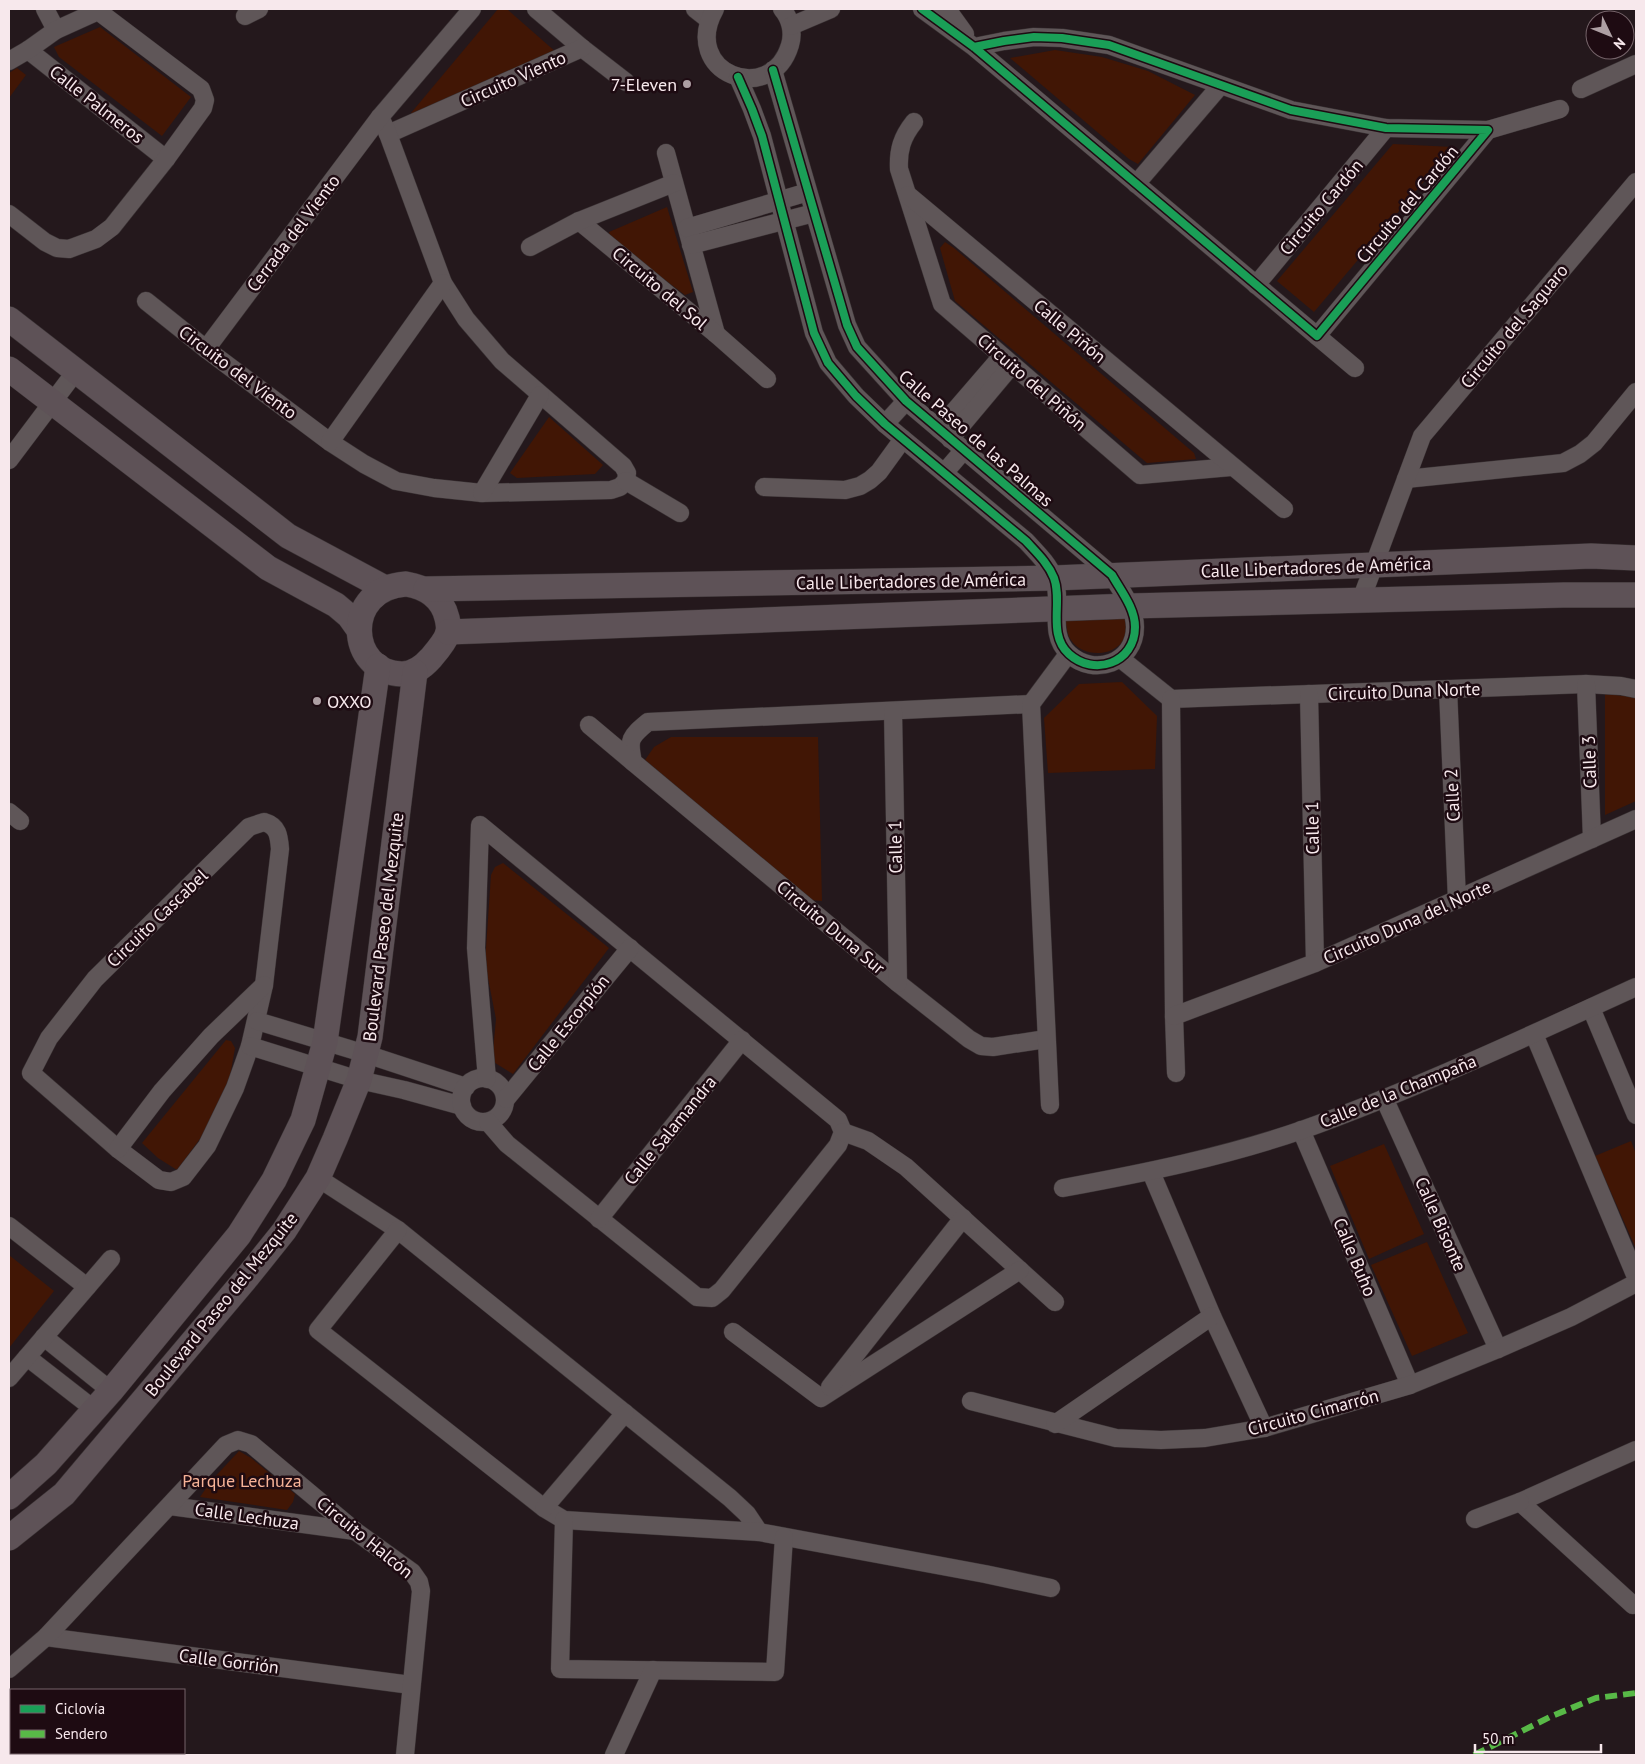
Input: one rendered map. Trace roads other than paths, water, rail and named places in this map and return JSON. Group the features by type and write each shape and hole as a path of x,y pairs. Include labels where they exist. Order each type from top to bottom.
{"street":[{"path":"45,9 56,30"},
{"path":"472,9 380,117 443,282 466,319 502,361 624,466 627,473 626,480 680,513"},
{"name":"Circuito Viento","path":"388,134 582,48 536,9"},
{"path":"695,9 712,15 706,34 708,48 714,61 725,71 738,77 752,78 766,75 778,66 787,55 791,41 791,26 782,9"},
{"path":"791,26 831,9"},
{"path":"922,9 974,47 1355,368"},
{"path":"947,9 974,47"},
{"path":"9,61 28,50 78,13 98,11 201,89 205,100 203,108 166,159 112,227 96,239 69,249 57,248 45,242 9,214"},
{"name":"Circuito del Cardón","path":"974,47 1034,37 1062,38 1109,46 1291,110 1386,128 1488,130"},
{"path":"582,48 626,82"},
{"name":"Calle Palmeros","path":"28,50 166,159"},
{"path":"1582,90 1636,64"},
{"name":"Calle Paseo de las Palmas","path":"773,70 847,325 857,347 906,401 1112,576 1130,606"},
{"path":"738,77 762,136 814,333 828,363 856,396 885,424 1026,541 1043,559 1054,578 1058,634 1061,644 1068,654 1076,659 1094,664 1112,663 1121,659 1133,640 1135,628 1130,606"},
{"path":"1136,184 1220,86"},
{"path":"1488,130 1560,109"},
{"name":"Cerrada del Viento","path":"206,349 380,117"},
{"name":"Circuito del Piñón","path":"914,122 904,134 898,155 899,169 942,304 1140,475 1231,467"},
{"name":"Circuito Cardón","path":"1256,285 1386,128"},
{"name":"Circuito del Cardón","path":"1317,336 1488,130"},
{"name":"Circuito del Sol","path":"666,153 716,334"},
{"name":"Circuito del Saguaro","path":"1361,600 1422,436 1636,182"},
{"path":"530,247 579,221 674,183"},
{"path":"687,228 808,192"},
{"name":"Calle Piñón","path":"908,194 1231,467 1284,509"},
{"path":"691,245 814,213"},
{"name":"Circuito del Sol","path":"579,221 716,334"},
{"path":"330,442 443,282"},
{"name":"Circuito del Viento","path":"146,301 206,349 330,442 364,464 396,481 434,488 482,493 611,490 620,487 626,480"},
{"path":"9,319 288,536 385,588"},
{"path":"716,334 767,379"},
{"path":"944,434 1007,360"},
{"path":"9,369 268,568 336,605 349,616 359,630"},
{"path":"9,460 76,371"},
{"path":"1406,479 1563,463 1580,454 1594,443 1636,392"},
{"path":"482,493 540,395"},
{"path":"885,424 906,401"},
{"path":"764,487 845,490 860,486 879,472 903,439"},
{"path":"944,474 963,451"},
{"name":"Calle Libertadores de América","path":"426,590 1054,578 1591,556 1636,558"},
{"path":"395,584 416,585 426,590 433,594 444,607 448,632 434,654 415,672 402,674 390,672 378,666 364,650 360,640 359,630 363,610 369,600 385,588 395,584"},
{"name":"Calle Libertadores de América","path":"448,632 1130,606 1564,595 1636,595"},
{"path":"1050,1105 1031,704 1068,654"},
{"path":"1121,659 1171,699 1176,1073"},
{"name":"Boulevard Paseo del Mezquite","path":"9,1497 46,1464 111,1392 240,1235 274,1180 303,1120 325,1042 378,666"},
{"name":"Boulevard Paseo del Mezquite","path":"9,1538 64,1494 248,1276 284,1231 318,1178 359,1080 370,1037 415,672"},
{"name":"Circuito Duna Norte","path":"1171,699 1586,684 1636,689"},
{"name":"Calle 3","path":"1586,684 1592,839"},
{"name":"Calle 2","path":"1448,689 1457,900"},
{"name":"Calle 1","path":"1309,694 1315,963"},
{"path":"633,762 629,746 635,733 648,722 1031,704"},
{"name":"Calle 1","path":"893,711 898,983"},
{"name":"Circuito Duna Sur","path":"589,725 898,983 969,1039 981,1046 993,1047 1046,1039"},
{"name":"Circuito Duna del Norte","path":"1174,1016 1315,963 1636,819"},
{"name":"Circuito Cascabel","path":"264,822 271,824 278,831 280,849 264,985 257,1021 235,1088 206,1146 183,1177 171,1182 159,1180 118,1149 31,1073 49,1038 95,979 249,828 264,822"},
{"path":"487,1078 476,948 480,825 838,1120 843,1132 838,1145 722,1290 712,1298 697,1297 507,1144 488,1122"},
{"name":"Calle Escorpión","path":"506,1099 630,948"},
{"path":"118,1149 162,1091 211,1036 264,985"},
{"name":"Calle de la Champaña","path":"1063,1188 1151,1172 1229,1153 1301,1130 1384,1098 1534,1034 1636,987"},
{"path":"1590,1008 1636,1115"},
{"path":"257,1021 466,1087"},
{"path":"1534,1034 1636,1277"},
{"name":"Calle Salamandra","path":"599,1219 742,1040"},
{"path":"250,1046 359,1080 462,1106"},
{"path":"487,1078 496,1082 503,1090 506,1099 501,1114 488,1122 480,1122 466,1114 461,1100 466,1087 479,1079 487,1078"},
{"name":"Calle Bisonte","path":"1384,1098 1498,1349"},
{"name":"Calle Buho","path":"1301,1130 1410,1385"},
{"path":"843,1132 868,1141 906,1167 1056,1302"},
{"path":"1151,1172 1212,1316 1264,1428"},
{"path":"318,1178 398,1230 730,1498 747,1514 759,1532"},
{"path":"822,1398 962,1218"},
{"path":"9,1226 87,1287"},
{"path":"398,1230 318,1330 544,1508 564,1520 759,1532 1051,1588"},
{"path":"9,1378 111,1259"},
{"path":"822,1398 1020,1270"},
{"name":"Circuito Cimarrón","path":"971,1401 1055,1424 1116,1438 1161,1440 1205,1438 1264,1428 1410,1385 1571,1317 1636,1283"},
{"path":"1055,1424 1212,1316"},
{"path":"733,1332 822,1398"},
{"path":"44,1337 111,1392"},
{"path":"27,1357 95,1410"},
{"path":"544,1508 625,1413"},
{"name":"Circuito Halcón","path":"9,1669 46,1637 226,1445 238,1440 251,1444 355,1531 412,1572 419,1582 421,1591 405,1755"},
{"path":"1475,1519 1520,1502 1636,1450"},
{"path":"1520,1502 1633,1605 1636,1603"},
{"name":"Calle Lechuza","path":"170,1506 355,1531"},
{"path":"564,1520 560,1669 775,1672 784,1537"},
{"name":"Calle Gorrión","path":"46,1637 411,1685"},
{"path":"614,1755 653,1670"}],"place":[{"name":"7-Eleven","path":"687,84"},
{"name":"OXXO","path":"317,701"}],"park label":[{"name":"Parque Lechuza","path":"242,1480"}]}
